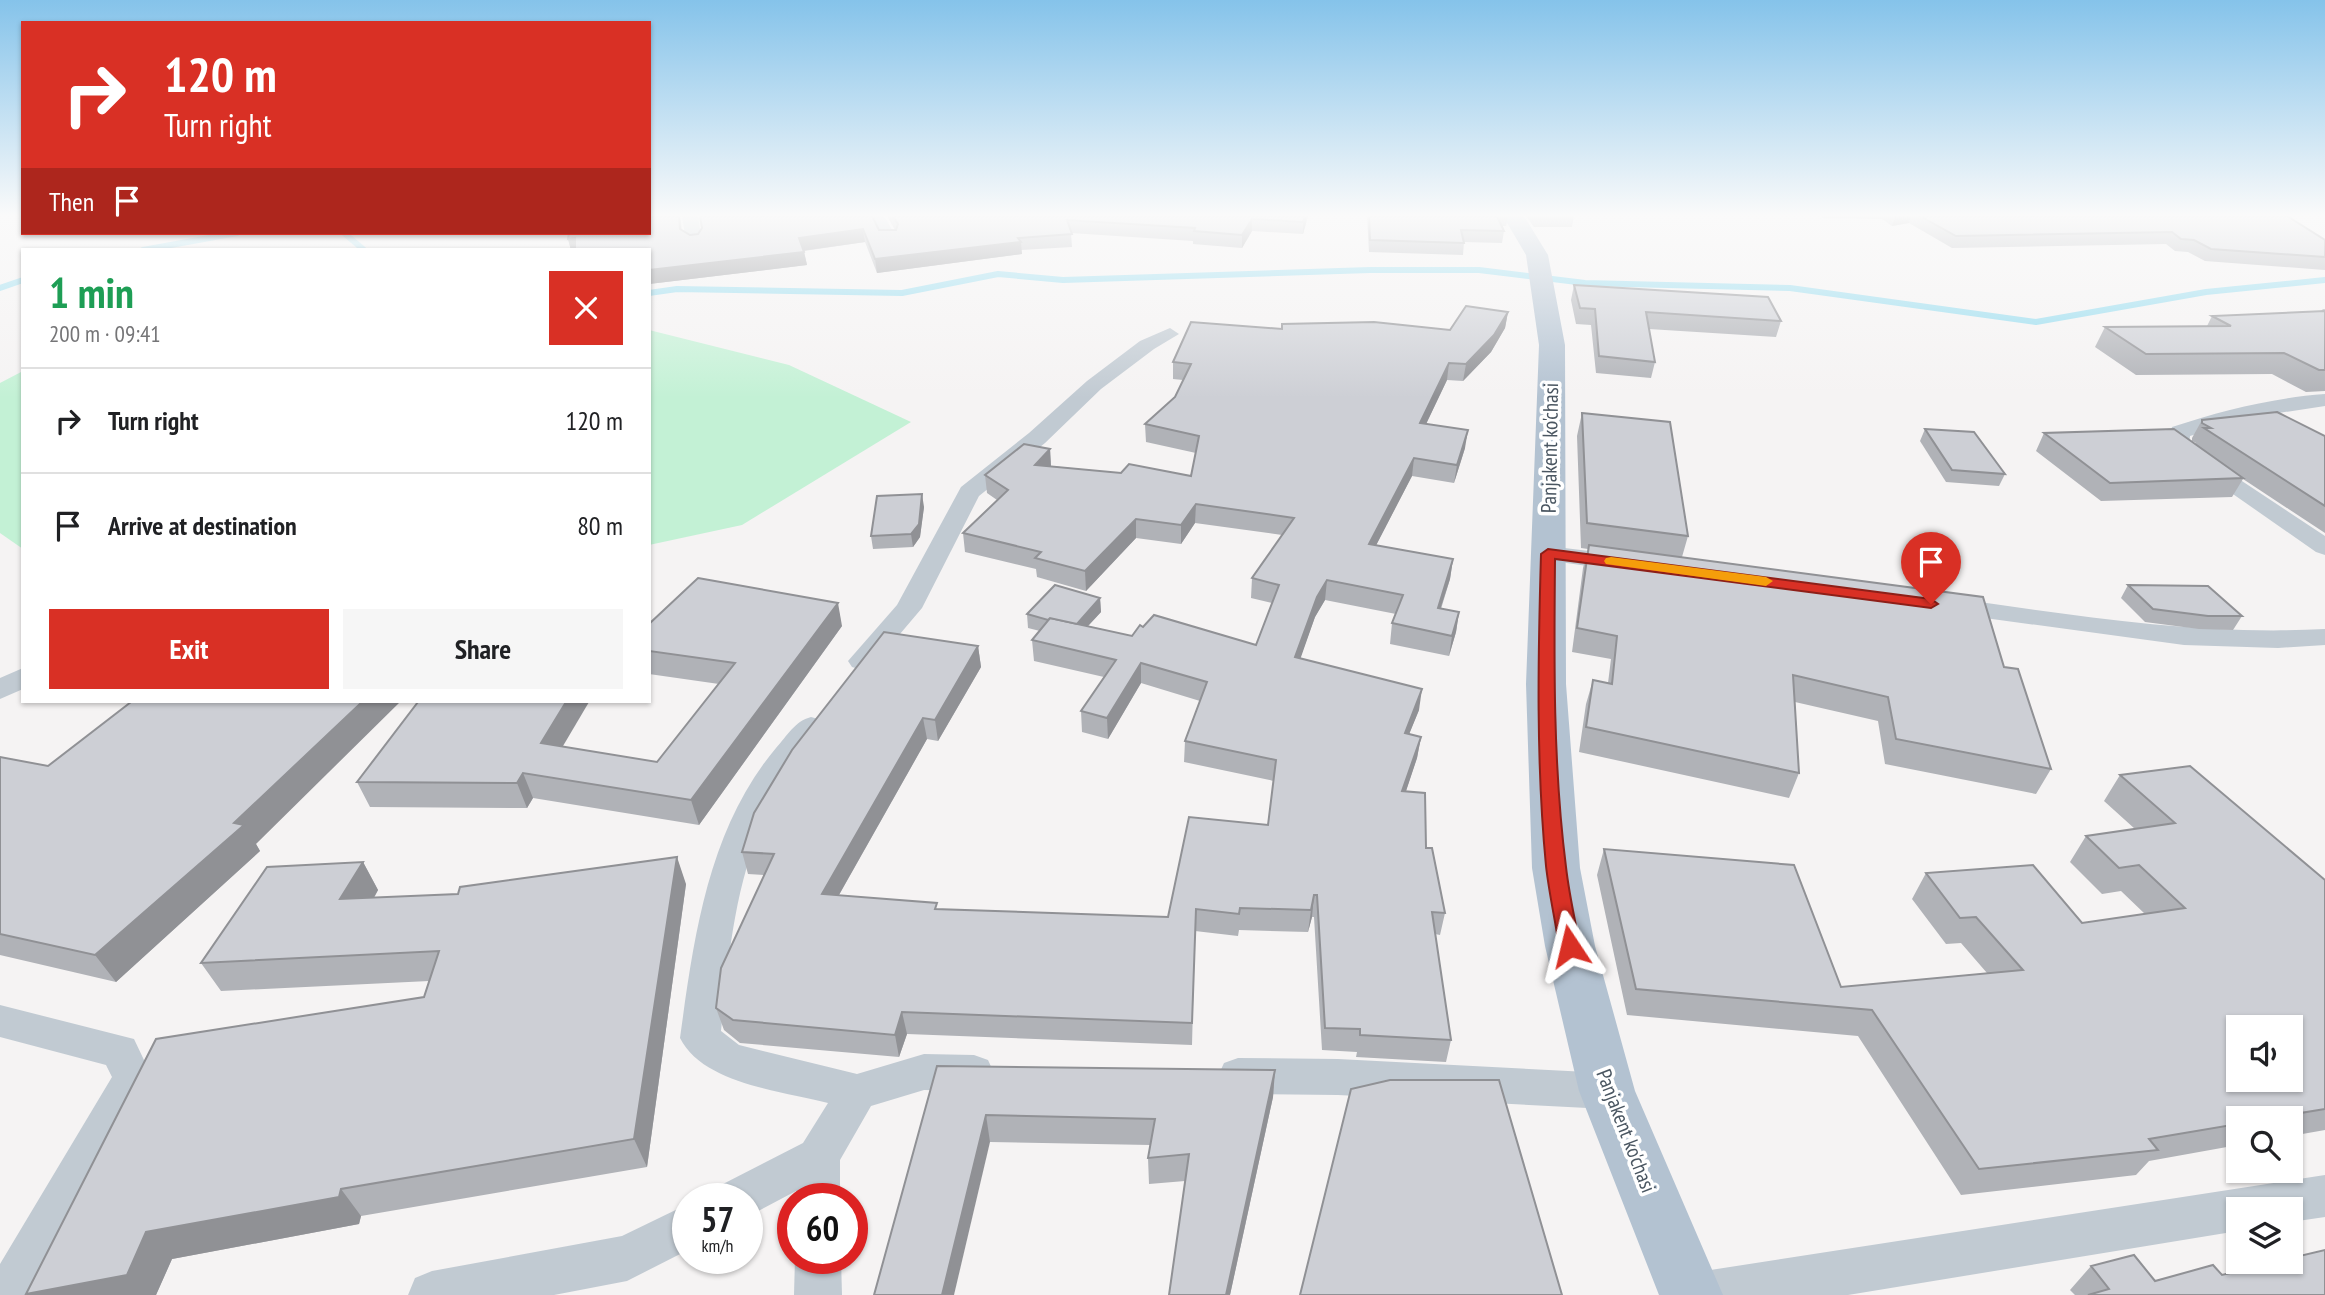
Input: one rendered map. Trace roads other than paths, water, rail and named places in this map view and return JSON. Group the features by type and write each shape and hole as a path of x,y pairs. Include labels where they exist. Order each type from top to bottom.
{"main road":[{"name":"Panjakent ko'chasi","path":"1541,276 1552,345 1546,684 1556,868 1570,946 1608,1091 1691,1295"}],"street":[{"path":"1007,1073 924,1072 858,1092 728,1060 700,1038 715,918 740,834 766,784 837,692 909,608 969,492 1037,438 1094,385 1147,345 1170,334"},
{"path":"2325,400 2272,404 2227,415 2180,432 2178,448 2325,547"},
{"path":"1548,554 1642,565"},
{"path":"1921,603 2199,640 2286,641 2325,637"},
{"path":"0,690 21,678"},
{"path":"0,1021 120,1051 133,1079 8,1295"},
{"path":"1200,1076 1338,1077 1608,1091"},
{"path":"763,1193 818,1178 858,1092"},
{"path":"2303,1200 2325,1196"},
{"path":"1704,1295 2226,1212"},
{"path":"432,1295 627,1258 672,1234"},
{"path":"818,1274 818,1295"}],"waterway":[{"path":"651,293 677,289 902,293 986,276"},
{"path":"1024,276 1063,280 1172,276"},
{"path":"1531,276 1585,283 1790,288 2036,322 2206,292 2325,280"},
{"path":"0,288 21,281"}]}
